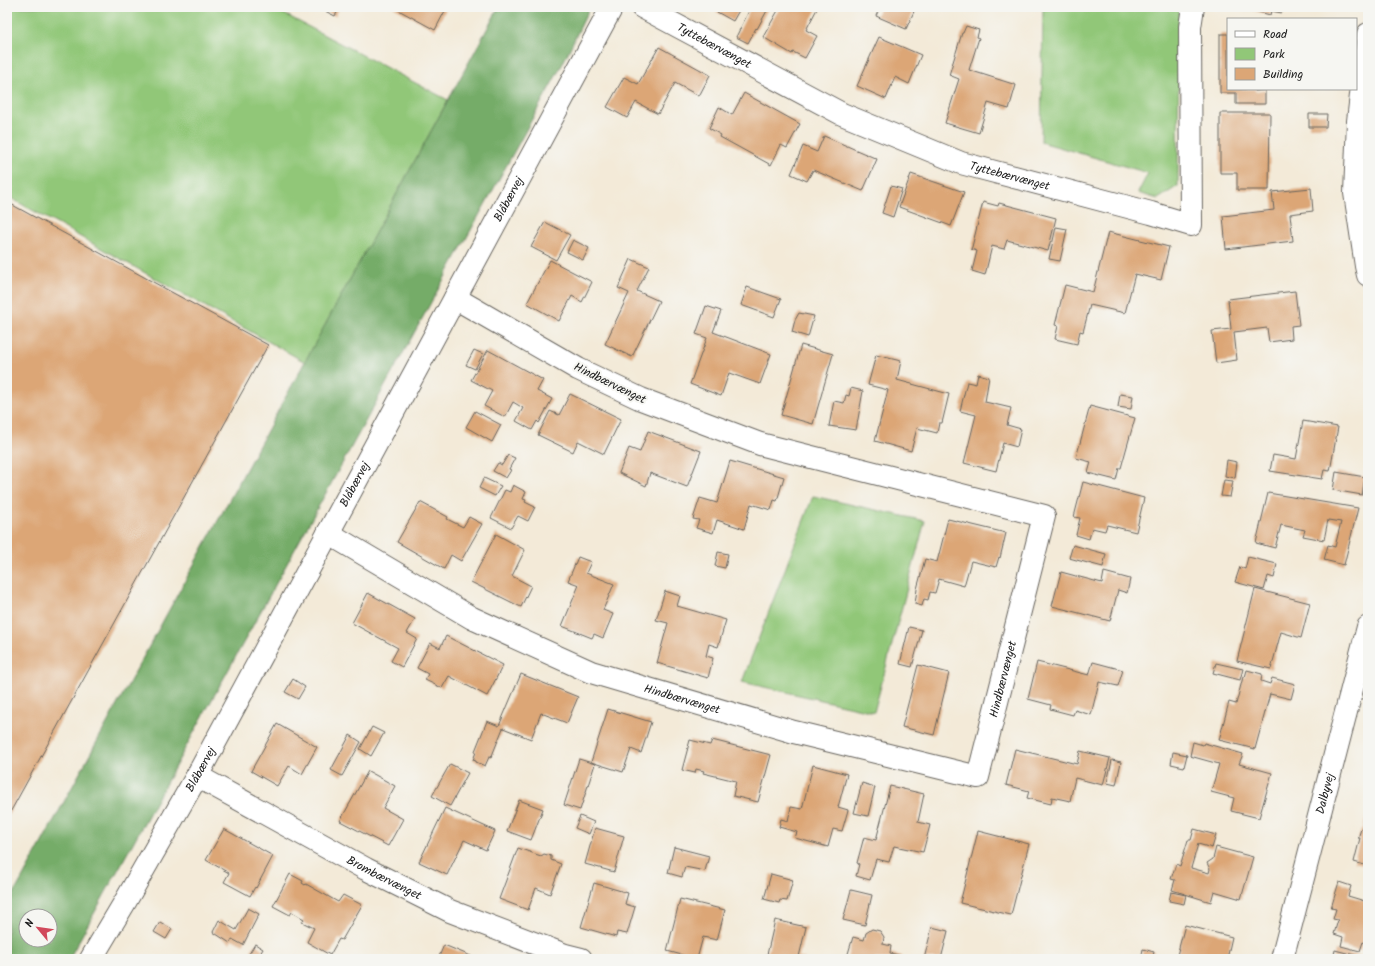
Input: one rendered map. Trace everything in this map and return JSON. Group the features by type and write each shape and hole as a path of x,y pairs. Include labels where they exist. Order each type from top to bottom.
{"street":[{"name":"Blåbærvej","path":"91,959 197,776 612,7"},
{"name":"Tyttebærvænget","path":"642,7 842,114 961,163 1191,224 1190,27 1193,7"},
{"path":"1368,34 1358,121 1355,193 1368,275"},
{"name":"Hindbærvænget","path":"328,533 472,618 591,672 794,732 978,777 1044,516 760,444 641,399 578,369 455,298"},
{"name":"Dalbyvej","path":"1282,959 1368,627"},
{"name":"Brombærvænget","path":"197,776 366,869 450,911 565,955 581,959"}],"green space":[{"path":"7,7 271,7 448,100 305,362 7,196"},
{"path":"499,7 590,7 562,65 69,959 7,959 7,906"},
{"path":"1043,7 1179,7 1178,186 1158,199 1138,193 1148,173 1041,142"},
{"path":"813,496 925,521 874,712 742,682"}],"building":[{"path":"327,7 340,7 335,16 325,11"},
{"path":"393,7 447,7 435,30"},
{"path":"708,7 741,7 733,21"},
{"path":"751,7 769,7 748,43 736,37"},
{"path":"780,7 818,7 806,30 817,36 805,58 793,52 792,54 763,37"},
{"path":"880,7 916,7 906,29 876,16"},
{"path":"1241,7 1284,7 1282,13 1271,11 1270,15"},
{"path":"966,26 979,30 977,37 979,38 969,70 1016,85 1009,109 988,103 979,133 945,123 959,79 949,75 962,33"},
{"path":"1220,34 1227,34 1227,90 1265,90 1265,104 1236,104 1236,93 1220,93"},
{"path":"879,37 921,55 909,84 895,77 886,99 857,86"},
{"path":"659,47 710,75 699,96 675,83 658,114 636,102 627,118 607,107 624,77 638,84"},
{"path":"744,93 800,124 787,148 781,145 771,165 720,137 721,135 709,128 719,107 732,115"},
{"path":"1220,113 1270,113 1269,190 1237,190 1237,173 1220,173"},
{"path":"1309,114 1327,114 1326,127 1309,127"},
{"path":"824,136 877,159 863,191 813,170 807,181 791,174 803,146 817,152"},
{"path":"911,174 964,192 951,226 899,207"},
{"path":"891,186 902,189 893,217 882,213"},
{"path":"1311,188 1313,211 1290,214 1293,241 1226,249 1223,216 1274,210 1272,192"},
{"path":"7,202 268,345 7,818"},
{"path":"983,202 998,206 999,203 1056,218 1048,251 1007,240 1004,249 992,246 985,275 972,271 977,251 971,249"},
{"path":"545,222 570,235 556,260 531,247"},
{"path":"1056,227 1067,229 1060,261 1049,259"},
{"path":"1108,232 1169,247 1161,280 1135,274 1125,313 1090,305 1083,332 1080,331 1077,344 1055,339 1058,326 1055,325 1065,285 1093,292"},
{"path":"573,240 589,248 583,260 567,252"},
{"path":"631,259 649,267 637,291 659,301 632,357 605,344 629,293 618,288"},
{"path":"550,260 592,282 582,302 572,296 559,321 527,303"},
{"path":"747,287 781,299 774,317 741,305"},
{"path":"1295,291 1299,325 1291,326 1292,339 1269,342 1267,328 1234,332 1237,360 1216,363 1212,331 1231,329 1228,299"},
{"path":"706,306 721,311 713,332 771,354 760,384 729,373 721,396 690,384 707,338 696,334"},
{"path":"799,313 814,316 808,337 792,332 795,320"},
{"path":"801,345 833,354 813,424 781,415"},
{"path":"474,350 483,354 475,369 466,365"},
{"path":"488,350 543,380 537,391 552,399 539,423 537,421 532,430 516,421 523,408 513,402 505,417 484,406 492,391 471,380"},
{"path":"876,355 901,361 897,380 949,394 942,423 939,423 937,433 917,428 911,451 875,441 888,390 868,385"},
{"path":"978,374 989,377 985,402 1011,408 1007,425 1021,429 1017,447 1003,443 996,471 964,463 976,415 960,411 967,382 976,384"},
{"path":"851,388 863,391 856,430 829,426 834,401 844,403 846,395 849,396"},
{"path":"570,394 621,419 604,454 578,441 573,452 538,435 550,411 559,415"},
{"path":"1120,394 1133,396 1131,409 1118,407"},
{"path":"1090,406 1135,418 1121,468 1119,468 1116,480 1088,473 1091,462 1076,458"},
{"path":"475,411 501,425 492,442 466,427"},
{"path":"1303,421 1338,427 1330,471 1324,470 1322,479 1270,471 1273,455 1296,459"},
{"path":"648,431 701,451 687,487 650,473 646,486 619,473 629,448 640,452"},
{"path":"508,455 515,458 509,469 511,470 506,478 493,471 498,463 502,465"},
{"path":"1227,460 1237,462 1235,478 1225,476"},
{"path":"730,461 784,477 777,501 774,500 771,510 751,504 744,529 717,520 713,533 696,528 699,520 693,519 700,498 717,503"},
{"path":"1336,472 1365,477 1362,495 1333,490"},
{"path":"484,478 501,486 495,496 479,488"},
{"path":"1224,480 1233,481 1230,497 1221,496"},
{"path":"1083,482 1144,498 1136,532 1107,525 1105,531 1092,528 1089,539 1076,535 1080,518 1074,517"},
{"path":"513,485 526,492 523,499 526,500 525,502 535,507 528,521 518,516 511,528 491,518 505,490 510,492"},
{"path":"1268,493 1358,508 1344,565 1324,560 1328,545 1335,547 1341,522 1328,520 1324,540 1303,536 1305,530 1281,525 1275,548 1256,543"},
{"path":"420,502 463,527 469,517 482,524 461,561 451,555 444,569 397,542"},
{"path":"948,519 1006,533 1000,558 999,557 996,567 971,561 964,586 939,579 935,593 930,592 928,600 924,599 922,606 915,604 917,589 925,559 937,562"},
{"path":"496,534 525,550 512,576 531,586 521,607 471,582"},
{"path":"1073,545 1106,554 1103,567 1069,558"},
{"path":"718,552 728,554 725,568 715,566"},
{"path":"578,557 591,562 586,573 614,584 603,610 613,614 603,638 594,634 592,638 562,626 579,585 568,581"},
{"path":"1248,557 1277,564 1274,578 1268,576 1264,590 1235,582 1240,567 1245,569"},
{"path":"1061,572 1102,583 1104,572 1130,579 1127,593 1118,590 1110,621 1052,606"},
{"path":"1255,589 1310,603 1301,638 1281,632 1271,669 1237,661"},
{"path":"665,591 680,596 677,606 726,620 718,647 709,644 706,656 713,658 708,678 657,663 668,623 656,620"},
{"path":"368,593 415,619 407,633 417,639 402,667 391,661 398,648 352,623"},
{"path":"909,627 922,630 912,667 900,664"},
{"path":"446,636 503,665 487,696 449,676 442,688 425,680 428,674 417,668 430,643 440,648"},
{"path":"1037,662 1089,675 1093,662 1123,670 1118,686 1099,682 1091,715 1075,710 1073,715 1050,709 1051,705 1028,699"},
{"path":"1216,663 1243,669 1240,680 1213,673"},
{"path":"918,665 949,673 934,735 902,727"},
{"path":"1247,670 1262,674 1261,681 1270,684 1272,678 1295,684 1291,699 1270,694 1255,749 1219,740 1229,702 1236,704 1243,677 1245,677"},
{"path":"521,674 578,697 567,723 541,713 531,739 503,728 491,758 489,757 485,766 476,762 473,760 475,751 487,721 499,726"},
{"path":"293,679 305,687 298,699 285,692"},
{"path":"608,709 651,722 641,753 631,749 623,772 591,762"},
{"path":"277,724 317,747 302,774 289,766 277,786 251,771"},
{"path":"372,727 384,733 371,756 360,749"},
{"path":"350,735 361,742 342,776 331,770"},
{"path":"690,740 710,745 712,740 771,755 758,802 733,796 736,781 703,773 704,771 696,769 695,773 682,770"},
{"path":"1193,742 1203,745 1204,743 1243,754 1239,764 1272,773 1259,818 1231,811 1234,798 1211,792 1219,764 1190,756"},
{"path":"1015,749 1077,764 1080,751 1110,758 1103,785 1075,778 1070,801 1052,797 1051,804 1027,798 1029,791 1006,785"},
{"path":"1173,752 1187,755 1184,767 1171,764"},
{"path":"579,759 595,764 580,810 564,805"},
{"path":"1112,760 1121,762 1116,785 1107,783"},
{"path":"450,764 468,773 450,806 432,796"},
{"path":"813,765 847,774 838,807 848,810 842,831 833,829 828,847 795,838 797,832 779,827 781,819 788,821 791,807 802,809"},
{"path":"368,771 395,786 383,808 403,819 388,846 340,821"},
{"path":"862,783 875,787 868,816 854,813"},
{"path":"890,786 924,794 918,822 930,825 923,852 894,846 889,862 876,859 870,880 856,876 859,864 857,863 864,837 876,840"},
{"path":"519,800 543,809 531,840 507,831"},
{"path":"445,808 495,831 486,850 464,840 447,875 419,862"},
{"path":"580,816 594,822 589,834 575,828"},
{"path":"1366,817 1368,818 1368,866 1354,862 1360,838 1358,838 1361,829 1363,829"},
{"path":"595,828 624,836 614,872 585,864"},
{"path":"224,829 273,856 256,888 255,887 250,896 224,882 229,873 206,860"},
{"path":"1194,829 1216,835 1212,848 1198,844 1191,868 1209,873 1210,869 1207,863 1213,859 1216,847 1253,857 1241,899 1214,891 1211,902 1172,890 1175,880 1171,879 1176,864 1180,866 1188,840 1191,840"},
{"path":"978,831 1029,844 1011,915 960,903"},
{"path":"674,847 709,856 705,871 685,867 682,877 668,873"},
{"path":"518,848 541,856 544,854 551,856 551,860 561,864 550,894 536,888 528,910 499,899"},
{"path":"290,874 303,881 302,883 305,885 306,884 338,902 343,895 362,905 342,940 339,939 330,955 307,942 314,928 302,922 304,919 292,912 290,915 273,906"},
{"path":"771,874 793,880 787,901 780,900 779,903 764,899"},
{"path":"1339,882 1351,886 1348,896 1368,902 1368,944 1363,942 1360,951 1341,946 1343,937 1334,934 1338,920 1333,919 1336,909 1331,908"},
{"path":"594,883 628,893 625,904 635,907 627,934 617,932 616,937 581,927"},
{"path":"851,890 872,895 865,925 843,920"},
{"path":"1171,892 1186,895 1184,904 1169,901"},
{"path":"680,899 725,910 717,940 703,937 697,959 667,951"},
{"path":"248,908 259,914 243,945 232,939 230,943 213,932 219,920 236,930"},
{"path":"775,920 806,927 799,957 806,959 766,959"},
{"path":"160,922 172,929 166,939 154,932"},
{"path":"1185,925 1232,937 1227,959 1176,959"},
{"path":"932,927 948,931 941,959 924,959"},
{"path":"872,929 880,931 884,937 883,944 891,946 890,953 902,956 901,959 854,959 847,957 853,937 864,940 866,933"},
{"path":"255,944 263,949 257,959 246,959"},
{"path":"444,945 478,959 438,959"},
{"path":"1143,949 1154,952 1152,959 1141,959"},
{"path":"1335,950 1366,958 1367,954 1368,959 1333,959"},
{"path":"1161,955 1175,958 1175,959 1159,959"}]}
